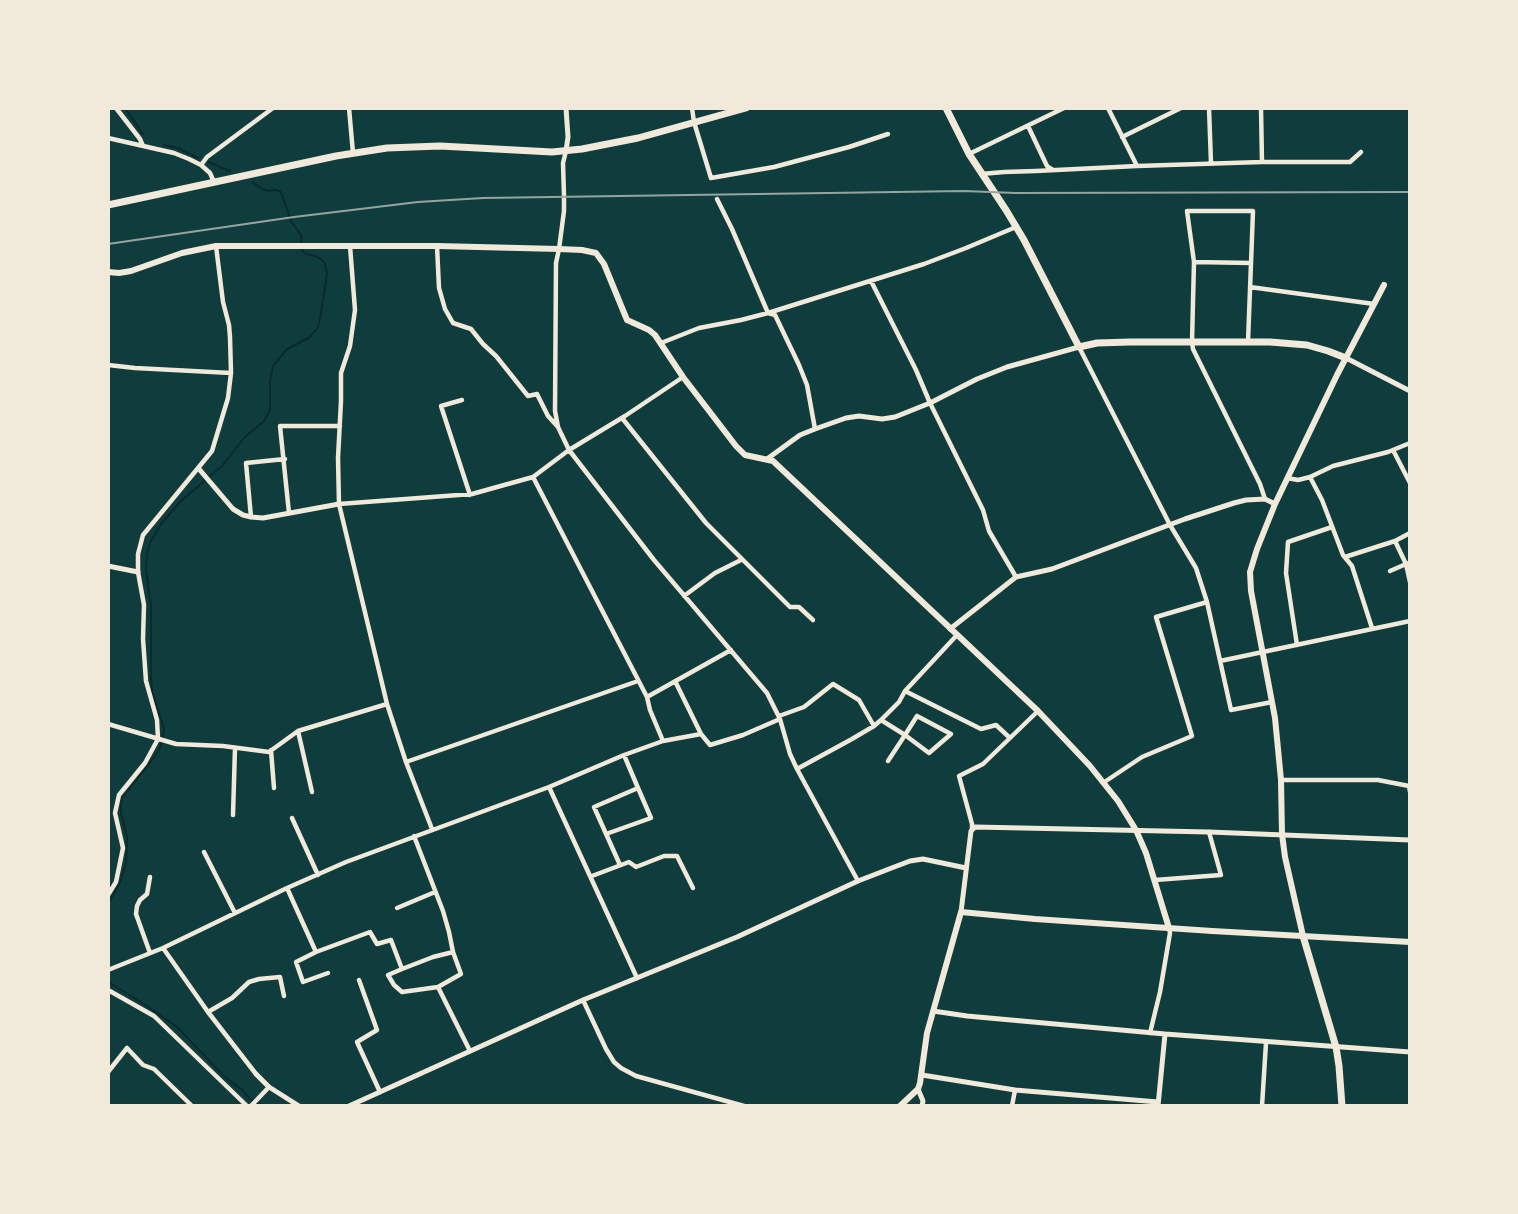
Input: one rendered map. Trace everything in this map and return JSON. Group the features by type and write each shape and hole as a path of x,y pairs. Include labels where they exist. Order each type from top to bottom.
{"main road":[{"path":"108,205 353,153 387,148 422,146 566,151 615,143 746,108"},
{"path":"946,108 969,154 1016,227 1079,346 1104,343 1192,342 1297,344 1346,358"},
{"path":"108,272 131,271 182,253 216,246 437,246 596,252 604,264 624,316 631,323 655,335 683,377 736,446 746,455 773,461 1038,711 1103,783 1125,811 1136,830 1146,853 1169,928"},
{"path":"1342,1106 1340,1066 1336,1047 1303,936 1285,857 1276,726 1249,581 1250,572 1275,504 1384,285"},
{"path":"900,1106 918,1089 927,1033 961,912 1169,928 1410,942"}],"street":[{"path":"117,108 140,139 142,146"},
{"path":"201,165 207,157 273,108"},
{"path":"349,108 353,153"},
{"path":"566,108 568,137 563,163 564,196 556,263 555,411 558,427 569,450 654,560 767,693 779,717 797,769 858,881"},
{"path":"692,108 711,178 774,167 888,134"},
{"path":"969,154 1064,108"},
{"path":"1108,108 1137,165"},
{"path":"1122,137 1181,108"},
{"path":"1209,108 1211,164"},
{"path":"1261,108 1262,162"},
{"path":"1028,126 1047,166 1054,170"},
{"path":"108,138 174,153 201,165 210,173 214,182"},
{"path":"981,174 1137,165 1350,162 1361,152"},
{"path":"717,199 768,313"},
{"path":"1248,342 1253,211 1187,211 1194,262 1193,349 1260,484 1264,499"},
{"path":"661,343 699,328 768,313 871,281 955,252 1016,227"},
{"path":"108,895 116,882 123,848 115,813 119,795 145,763 158,739 157,720 146,681 143,639 144,605 138,572 138,554 143,536 212,451 228,398 231,373 229,325 223,302 216,246"},
{"path":"350,246 355,310 350,346 341,373 339,504 387,704 432,829"},
{"path":"437,246 439,288 445,309 453,323 471,329 528,396 537,394 548,416 558,427"},
{"path":"1194,262 1251,263"},
{"path":"871,281 901,338 983,510 989,531 1016,577"},
{"path":"1250,288 1374,304"},
{"path":"768,313 775,315 800,365 807,385 815,429"},
{"path":"767,459 800,435 815,429 859,416 882,419 895,417 1007,367 1079,346 1170,525 1196,568 1207,602 1231,710 1272,702"},
{"path":"1346,358 1410,392"},
{"path":"108,365 231,373"},
{"path":"199,469 233,509 251,517 263,518 339,504 470,495 533,477 569,450 683,377"},
{"path":"462,400 441,406 470,495"},
{"path":"622,418 706,523 789,607 799,607 813,620"},
{"path":"289,513 280,426 340,426"},
{"path":"1287,478 1298,480 1310,477 1333,466 1393,450 1410,442"},
{"path":"1393,450 1410,483"},
{"path":"251,517 246,463 285,459"},
{"path":"533,477 647,697 663,741"},
{"path":"1310,477 1345,557 1352,566 1372,628"},
{"path":"950,629 1016,577 1052,570 1234,502 1264,499 1275,504"},
{"path":"1297,645 1286,573 1288,542 1332,526"},
{"path":"1345,557 1395,541 1410,533"},
{"path":"1395,541 1408,564 1410,582"},
{"path":"684,596 715,573 741,560"},
{"path":"1390,571 1408,564"},
{"path":"108,566 138,572"},
{"path":"1103,783 1142,758 1192,736 1156,617 1207,602"},
{"path":"1220,661 1410,621"},
{"path":"797,769 874,726 899,702 905,691 957,635"},
{"path":"647,697 731,650"},
{"path":"406,762 638,681"},
{"path":"675,681 701,734 710,744 743,735 804,707 833,684 859,700 874,726"},
{"path":"905,691 981,729 996,725 1010,738"},
{"path":"108,724 176,744 268,752 298,731 387,704"},
{"path":"961,912 972,824 959,776 983,764 1038,711"},
{"path":"881,720 905,735 928,753 951,734 917,716 905,735 888,761"},
{"path":"298,731 312,792"},
{"path":"108,970 163,948 286,888 346,862 549,787 624,755 663,741 701,734"},
{"path":"233,815 235,748"},
{"path":"271,750 274,788"},
{"path":"606,834 651,818 624,755"},
{"path":"1281,780 1378,780 1409,786 1410,792"},
{"path":"549,787 592,876 637,978"},
{"path":"620,865 594,807 638,788"},
{"path":"292,818 318,874"},
{"path":"972,829 975,827 1136,830 1409,840 1410,831"},
{"path":"1155,880 1221,874 1209,832"},
{"path":"414,836 449,932 461,974 438,987 402,992 388,975 433,957 453,952"},
{"path":"204,852 235,914"},
{"path":"592,876 629,862 636,867 664,856 677,856 693,888"},
{"path":"349,1106 583,1000 736,937 858,881 923,859 966,868"},
{"path":"150,877 147,894 140,900 136,914 150,952"},
{"path":"286,888 316,952"},
{"path":"397,908 435,892"},
{"path":"1150,1033 1160,992 1169,928"},
{"path":"328,973 303,982 296,962 370,932 377,944 391,940 402,969"},
{"path":"163,948 208,1012 256,1074 269,1087 299,1106"},
{"path":"208,1012 232,998 249,982 259,979 280,977 284,996"},
{"path":"358,980 377,1030 357,1042 380,1092"},
{"path":"438,987 470,1051"},
{"path":"108,990 154,1016 251,1106 269,1087"},
{"path":"583,1000 606,1049 621,1068 636,1076 744,1106"},
{"path":"933,1011 1150,1033 1410,1052"},
{"path":"922,1075 1015,1090 1158,1104 1165,1034"},
{"path":"1262,1106 1266,1042"},
{"path":"108,1072 127,1048 143,1065 154,1069 192,1106"},
{"path":"918,1089 923,1101 922,1106"},
{"path":"1012,1106 1015,1090"}],"waterway":[{"path":"125,108 143,134"},
{"path":"164,145 178,148 198,158"},
{"path":"208,162 230,171"},
{"path":"108,905 121,880 126,863 127,837 121,813 122,798 159,750 164,729 152,691 151,678 151,606 146,570 150,543 161,524 181,501 222,466 244,438 264,421 270,410 270,381 273,366 287,349 310,337 318,327 320,319 327,274 325,264 321,259 302,251 301,235 291,221 281,192 262,189 252,182"},
{"path":"108,982 177,1027 224,1076 250,1099 263,1106"}],"railway":[{"path":"108,244 294,217 418,202 483,198 964,191 1016,193 1410,192"}]}
